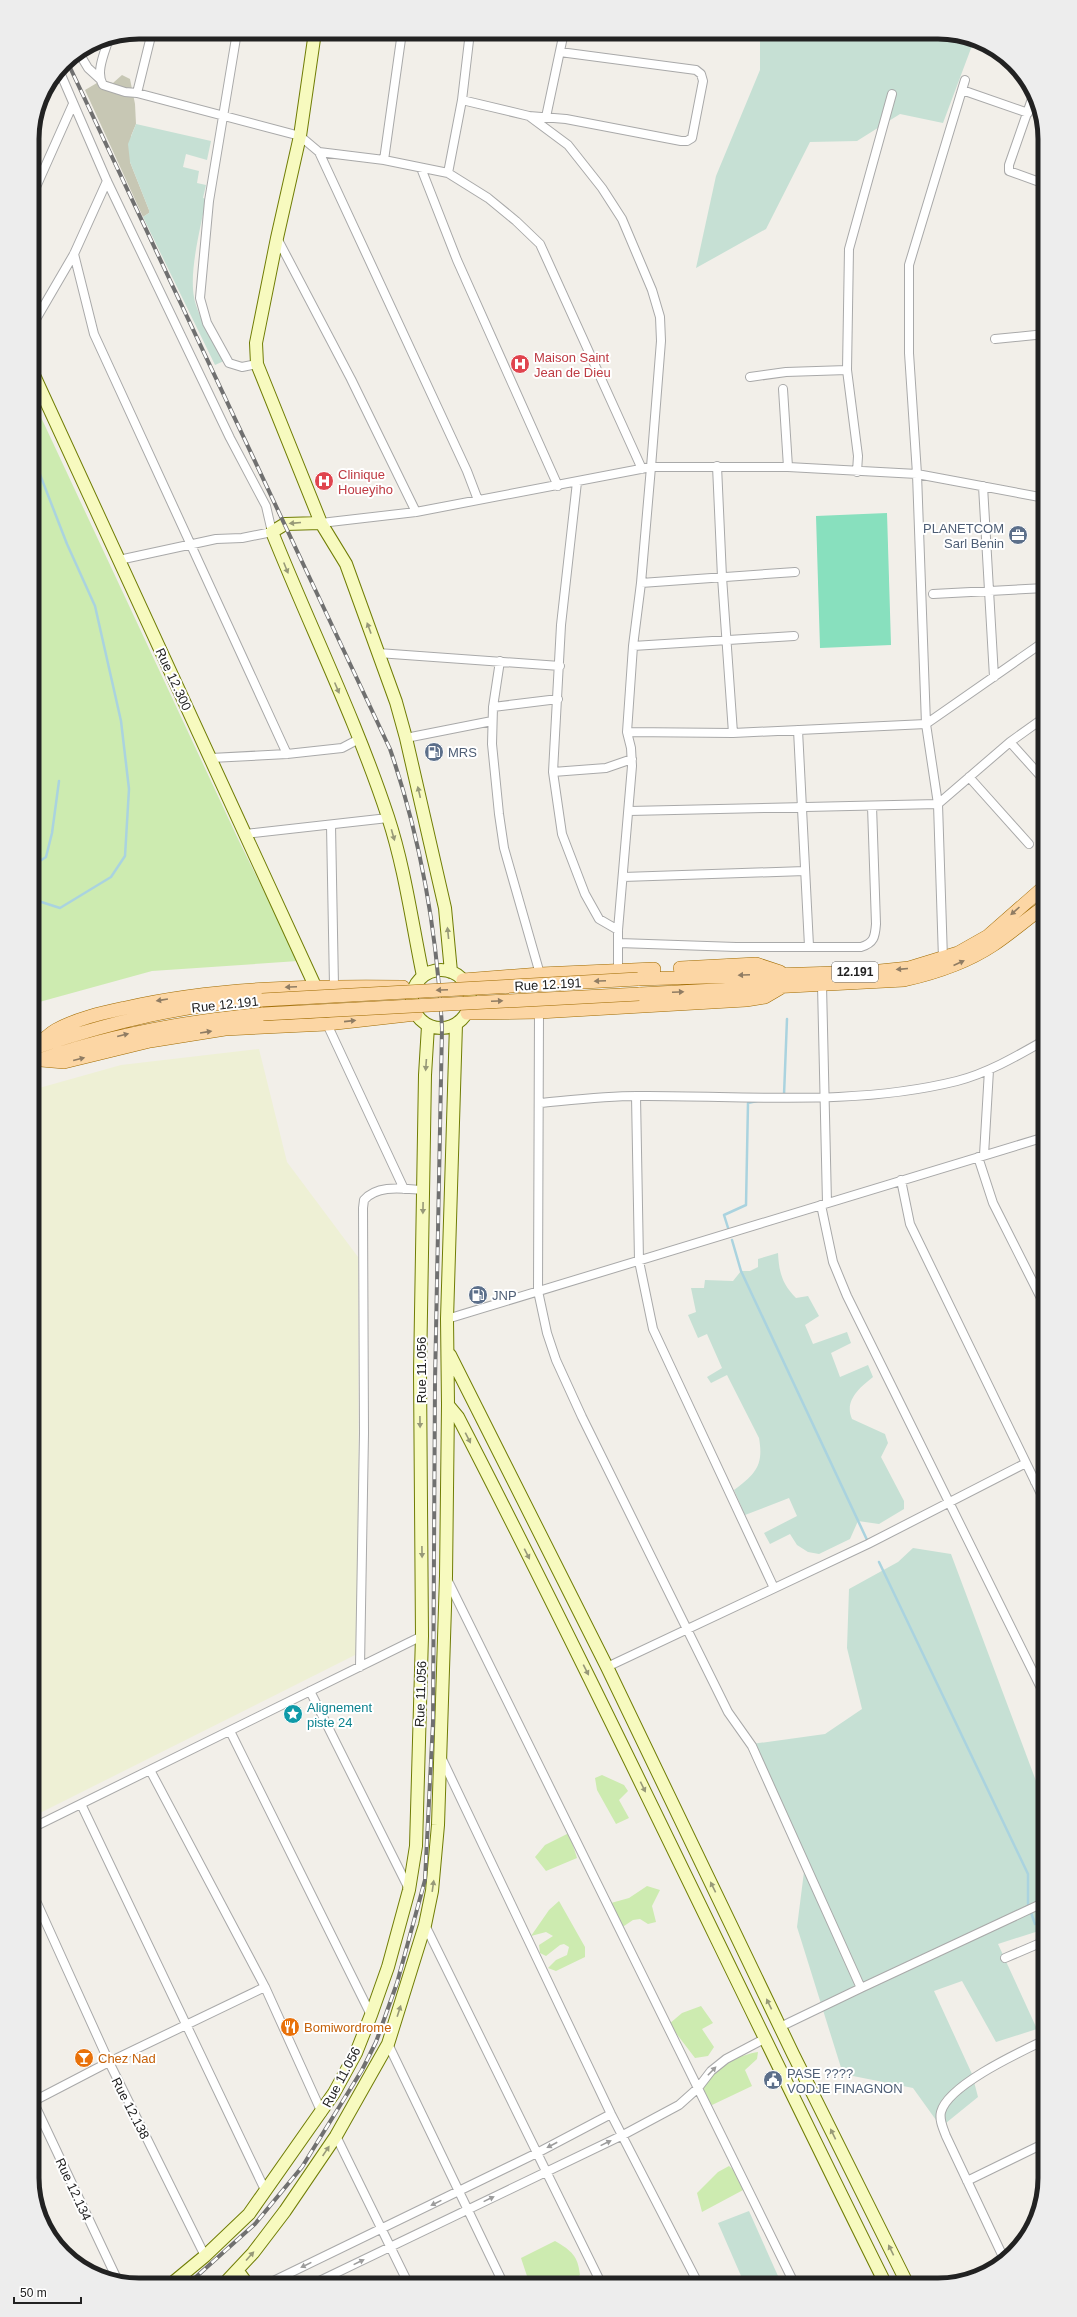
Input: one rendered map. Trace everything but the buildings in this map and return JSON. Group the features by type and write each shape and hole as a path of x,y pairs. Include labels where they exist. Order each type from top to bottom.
{"main road":[{"path":"314,39 300,136 277,238 256,343 257,364 321,523 346,564 378,653 406,738 445,908 451,972"},
{"name":"Rue 12.300","path":"39,386 316,986"},
{"path":"321,523 285,524 272,532 359,739 388,818 400,858 423,976"},
{"name":"Rue 12.191","path":"39,1060 74,1048 129,1034 263,1014 639,994 909,968 943,959 958,953 988,936 1038,892"},
{"name":"Rue 12.191","path":"39,1046 133,1018 216,1004 262,1000 638,979 783,980 822,985 904,980 934,973 970,958 992,946 1038,911"},
{"path":"463,980 540,974 756,964 763,964 783,980 765,997 746,1000 539,1012 467,1013"},
{"path":"435,970 451,972 463,980 470,996 467,1013 456,1024 442,1028 428,1026 416,1014 412,1001 414,987 423,976 435,970"},
{"path":"39,1044 55,1031 74,1021 151,1002 242,990 316,986 414,987"},
{"path":"39,1061 64,1062 150,1041 225,1029 327,1024 416,1014"},
{"path":"230,2278 280,2217 336,2136 388,2044 426,1925 436,1856 446,1576 448,1405 447,1319 456,1024"},
{"name":"Rue 11.056","path":"178,2278 205,2256 249,2214 322,2113 356,2053 371,2015 388,1967 410,1890 416,1846 422,1636 420,1372 425,1075 428,1026"},
{"path":"448,1352 607,1667 780,2027 905,2278"},
{"path":"448,1405 458,1417 588,1675 764,2039 883,2278"},
{"path":"237,2270 243,2278"}],"street":[{"path":"137,93 150,39"},
{"path":"236,39 209,201 200,298 207,323 229,363 242,367 257,364"},
{"path":"384,160 401,39"},
{"path":"448,173 462,100 469,39"},
{"path":"546,117 563,39"},
{"path":"100,80 108,44"},
{"path":"462,100 529,116 566,119 687,141 692,138 704,81 701,74 696,70 560,52"},
{"path":"82,57 88,68 103,85 300,136 319,152 467,471 478,500"},
{"path":"62,76 107,181 230,438 266,506 272,532 192,544 119,560"},
{"path":"943,959 938,804 926,724 917,474 909,353 909,265 965,80"},
{"path":"962,90 1028,113"},
{"path":"857,472 858,456 847,370 849,249 892,94"},
{"path":"1031,103 1009,165 1009,171 1038,181"},
{"path":"39,176 73,104"},
{"path":"529,116 568,145 602,188 622,219 652,290 660,317 661,341 651,467 641,583 632,646 627,732 632,759 629,811 618,930 618,971"},
{"path":"319,152 384,160 448,173 488,198 516,221 540,244 642,469"},
{"path":"421,168 456,260 558,486"},
{"path":"39,314 74,254 107,181"},
{"path":"277,238 351,379 416,512"},
{"path":"74,254 94,334 192,544 287,754"},
{"path":"995,339 1038,335"},
{"path":"750,377 786,372 847,370"},
{"path":"783,389 788,467"},
{"path":"718,466 722,577 734,733"},
{"path":"321,523 416,512 651,467 788,467 857,472 917,474 1038,497"},
{"path":"577,482 561,626 554,772 562,834 586,894 599,919 618,930"},
{"path":"983,486 994,677"},
{"path":"641,583 795,572"},
{"path":"933,594 1038,588"},
{"path":"632,646 794,636"},
{"path":"627,732 734,733 926,724 1038,646"},
{"path":"378,653 560,666"},
{"path":"500,661 493,707 492,744 504,848 540,974"},
{"path":"493,707 558,699"},
{"path":"406,738 492,721"},
{"path":"629,811 938,804 1010,742 1038,722"},
{"path":"798,730 809,946"},
{"path":"210,758 287,754 342,748 359,739"},
{"path":"1010,742 1038,773"},
{"path":"554,772 606,768 632,759"},
{"path":"969,777 1029,844"},
{"path":"619,943 736,947 809,946 861,948 871,944 875,937 876,924 872,806"},
{"path":"245,834 388,818"},
{"path":"331,825 334,986"},
{"path":"623,877 805,872"},
{"path":"822,985 825,1098 824,1204 828,1244 841,1284 948,1503 1038,1682"},
{"path":"539,1012 540,1103 538,1291 556,1360 728,1712 752,1746 862,1988"},
{"path":"327,1024 404,1189"},
{"path":"540,1103 636,1096 825,1098 916,1088 958,1081 988,1070 1038,1044"},
{"path":"988,1070 981,1156 993,1203 1038,1292"},
{"path":"636,1096 639,1260 653,1329 774,1588"},
{"path":"447,1319 1038,1139"},
{"path":"901,1180 910,1224 1038,1488"},
{"path":"360,1667 364,1433 364,1200 375,1192 391,1188 423,1190"},
{"path":"607,1667 774,1588 1026,1463"},
{"path":"446,1576 792,2278"},
{"path":"39,1825 422,1636"},
{"path":"310,1691 410,1890"},
{"path":"230,1731 371,2015"},
{"path":"439,1754 611,2114 695,2278"},
{"path":"150,1770 265,1987 322,2113"},
{"path":"81,1804 188,2025 266,2192"},
{"path":"780,2027 1038,1906"},
{"name":"Rue 12.138","path":"39,1907 109,2062 205,2256"},
{"path":"426,1925 599,2278"},
{"path":"1005,1958 1038,1944"},
{"path":"39,2097 265,1987"},
{"path":"326,2278 623,2135 679,2105 698,2088 711,2071 726,2059 764,2039"},
{"path":"388,2044 501,2278"},
{"path":"1002,2255 941,2122 941,2112 946,2101 991,2067 1038,2044"},
{"path":"280,2278 537,2154 611,2114"},
{"name":"Rue 12.134","path":"39,2116 115,2275"},
{"path":"336,2136 406,2278"},
{"path":"967,2181 1038,2146"}],"shaded area":[{"path":"760,39 945,39 972,45 943,123 900,114 857,141 810,142 766,229 696,268 716,176 760,70"},
{"path":"122,75 130,79 135,104 136,124 131,136 130,162 149,210 149,213 143,217 85,90 102,80 113,83"},
{"path":"136,124 211,141 207,160 186,154 183,167 199,171 197,183 206,185 203,198 206,199 194,261 193,286 194,297 199,312 224,361 215,365 143,217 149,213 149,210 130,162 128,144"},
{"path":"259,1049 287,1162 358,1257 359,1653 39,1813 39,1088 121,1065"},
{"path":"778,1253 780,1272 787,1288 796,1298 808,1296 819,1316 805,1325 813,1344 847,1332 851,1343 831,1353 840,1377 868,1365 873,1377 854,1395 851,1401 850,1412 852,1419 885,1434 888,1443 881,1457 904,1501 904,1509 879,1524 858,1521 850,1539 819,1554 808,1552 797,1545 790,1534 770,1544 764,1533 797,1516 789,1498 745,1515 734,1490 752,1474 759,1463 759,1438 727,1375 711,1383 707,1377 722,1368 707,1334 698,1338 688,1315 696,1312 691,1288 704,1288 705,1280 733,1281 741,1271 750,1271 758,1267 758,1259"},
{"path":"913,1548 951,1554 1038,1786 1038,1931 998,1944 1037,2029 996,2042 962,1981 934,1991 972,2074 978,2097 941,2127 913,2088 843,2074 797,1927 806,1856 752,1744 825,1734 862,1709 847,1648 849,1589 898,1562"},
{"path":"749,2211 779,2278 742,2278 718,2223"}],"green space":[{"path":"39,413 239,841 298,961 152,971 39,1002"},
{"path":"887,513 891,645 820,648 816,516"},
{"path":"602,1775 624,1785 628,1791 619,1800 629,1818 616,1824 597,1790 595,1778"},
{"path":"569,1833 577,1858 546,1871 535,1857 545,1845"},
{"path":"647,1886 660,1890 652,1906 656,1922 648,1924 640,1919 633,1920 621,1928 611,1903 629,1898"},
{"path":"559,1901 585,1947 585,1957 556,1971 548,1968 556,1960 567,1955 569,1947 564,1944 560,1945 546,1956 540,1953 539,1945 553,1936 546,1932 531,1936 549,1910"},
{"path":"701,2006 713,2023 702,2029 714,2047 708,2056 695,2058 669,2024 682,2013"},
{"path":"758,2052 757,2059 745,2070 752,2086 712,2105 702,2098 701,2086 709,2074 716,2068 734,2059"},
{"path":"729,2166 746,2181 745,2189 702,2212 697,2193 718,2172"},
{"path":"555,2241 570,2251 576,2259 580,2275 576,2278 528,2278 521,2258"}],"waterway":[{"path":"39,472 67,544 95,606 121,721 129,789 125,856 111,877 60,908 39,901"},
{"path":"39,862 46,857 52,833 59,781"},
{"path":"784,1095 787,1019"},
{"path":"729,1231 724,1215 746,1205 748,1103 757,1101"},
{"path":"732,1240 741,1271 868,1542"},
{"path":"879,1562 1028,1874 1028,1904 1035,1924 1038,1922"}],"railway":[{"path":"70,67 390,749 410,817 426,887 436,957 442,1028 435,1382 433,1722 425,1880 397,1983 376,2042 362,2070 302,2167 255,2224 195,2278"}],"place":[{"name":"Maison Saint Jean de Dieu","path":"520,364"},
{"name":"Clinique Houeyiho","path":"324,481"},
{"name":"PLANETCOM Sarl Benin","path":"1018,535"},
{"name":"MRS","path":"434,752"},
{"name":"JNP","path":"478,1295"},
{"name":"Alignement piste 24","path":"293,1714"},
{"name":"Bomiwordrome","path":"290,2027"},
{"name":"Chez Nad","path":"84,2058"},
{"name":"PASE ???? VODJE FINAGNON","path":"773,2080"}]}
